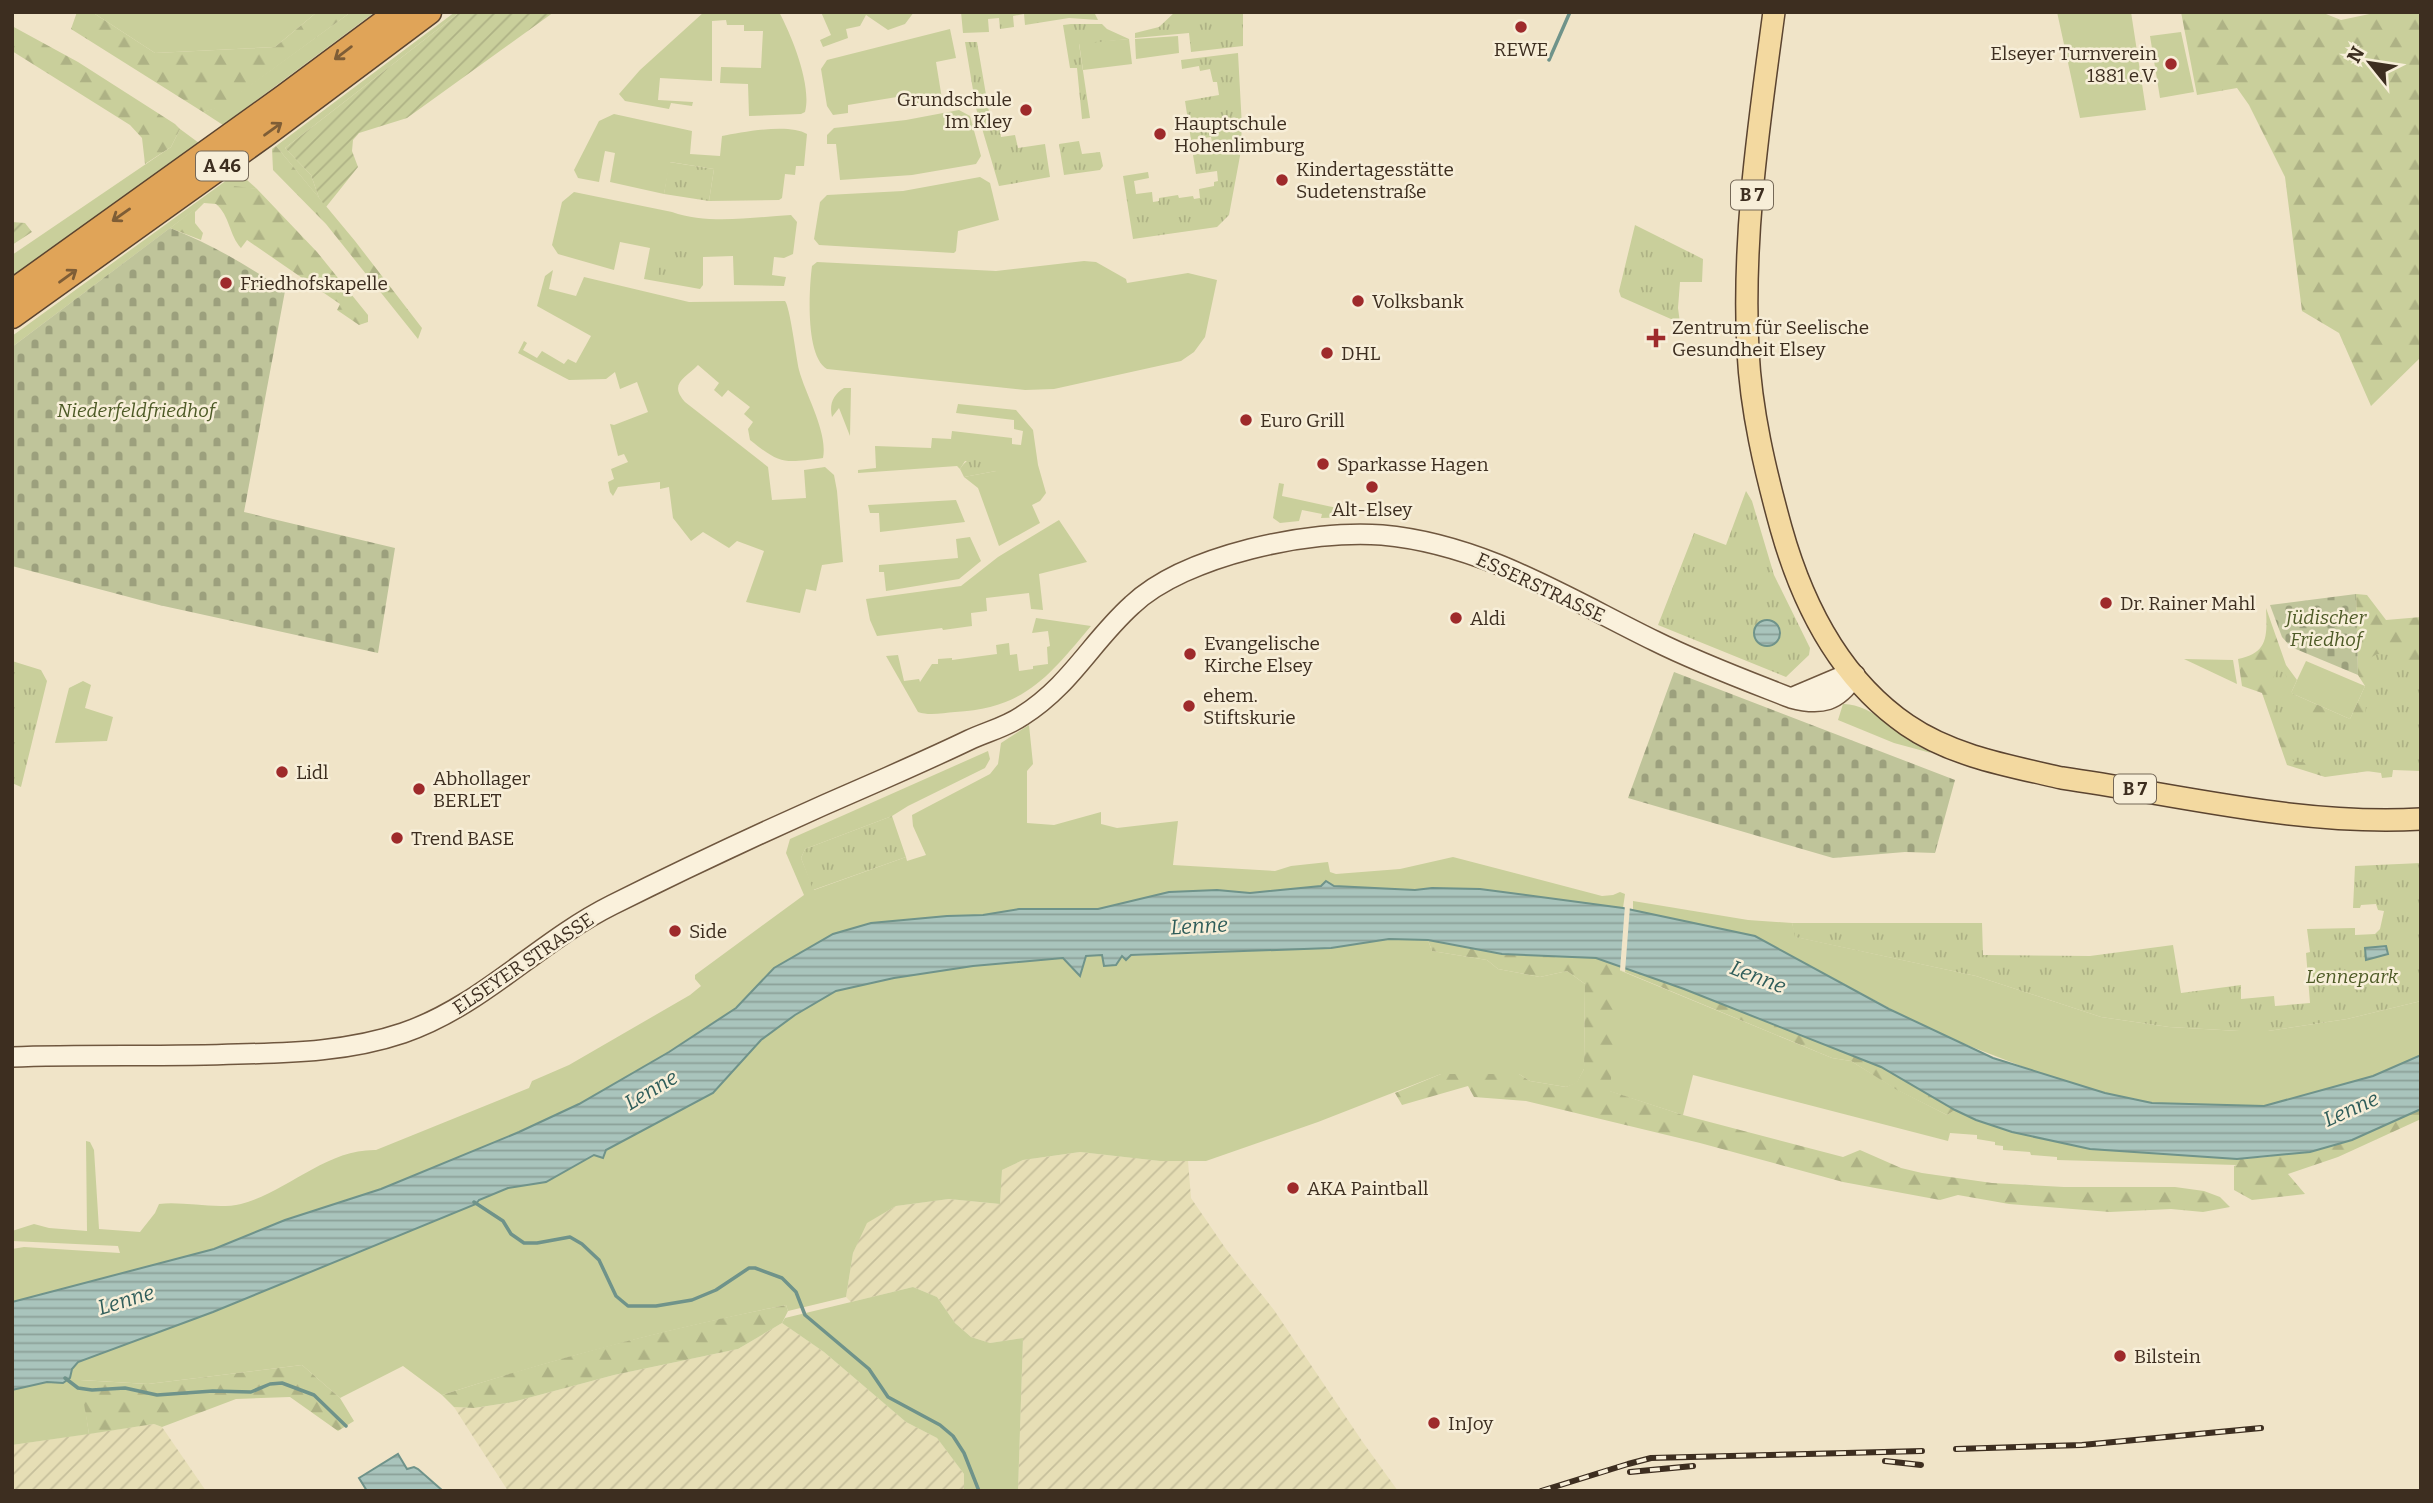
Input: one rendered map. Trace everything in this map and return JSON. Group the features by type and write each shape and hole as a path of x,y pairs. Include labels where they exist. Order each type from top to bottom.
{"highway":[{"name":"A 46","path":"12,292 263,113 398,12"},
{"name":"A 46","path":"12,316 266,134 429,12"}],"main road":[{"name":"B 7","path":"1774,12 1751,205 1748,354 1760,446 1797,580 1828,641 1855,675 1877,700 1907,725 1965,754 2062,778 2327,818 2393,821 2421,819"},
{"name":"ESSERSTRASSE","path":"923,761 1017,720 1052,695 1131,606 1159,585 1239,552 1324,535 1382,535 1449,547 1494,561 1680,653 1791,698 1832,689"},
{"path":"1828,641 1832,689"},
{"path":"1832,689 1843,676 1855,675"},
{"path":"1832,689 1877,700"},
{"name":"ELSEYER STRASSE","path":"12,1057 315,1052 400,1034 429,1023 476,998 571,928 605,908 923,761"}],"shaded area":[{"path":"1080,1152 1160,1161 1188,1161 1191,1198 1226,1249 1274,1310 1398,1491 1018,1491 1023,1338 990,1343 971,1337 955,1323 937,1297 913,1287 851,1302 846,1297 853,1253 866,1223 896,1206 949,1199 1000,1204 1002,1170 1023,1160"},
{"path":"782,1323 824,1352 906,1422 937,1438 964,1474 964,1491 508,1491 454,1407 474,1408 513,1402 614,1375 738,1349"},
{"path":"154,1424 162,1427 206,1491 12,1491 12,1445"}],"green space":[{"path":"77,12 92,12 155,53 275,47 317,12 351,12 221,107 203,112 71,29"},
{"path":"92,12 317,12 275,47 155,53"},
{"path":"351,12 375,12 223,125 203,112 221,106"},
{"path":"455,12 460,12 285,148 311,175 319,198 276,146"},
{"path":"460,12 554,12 407,118 359,133 353,140 352,151 358,167 326,207 319,198 311,175 285,148"},
{"path":"704,12 779,12 795,47 803,75 806,89 805,112 749,116 748,84 720,83 721,67 761,68 763,31 744,31 744,25 727,25 726,20 712,21 712,81 660,78 658,100 693,102 692,106 671,103 669,109 625,101 619,94 640,70"},
{"path":"821,12 914,12 905,24 888,30 866,15 860,26 846,29 848,38 823,47 820,40 831,35"},
{"path":"961,12 1094,12 1098,20 1069,18 1025,25 1024,14 1013,16 1014,27 1000,29 999,18 988,19 989,32 963,33"},
{"path":"1175,12 1243,12 1243,46 1191,52 1189,33 1135,38 1135,33 1159,27"},
{"path":"2057,12 2131,12 2146,110 2080,118"},
{"path":"2181,12 2321,12 2341,20 2379,12 2421,12 2421,357 2371,406 2339,333 2302,311 2285,177 2249,105 2237,88 2197,95"},
{"path":"1102,24 1129,39 1079,44 1090,118 1082,119 1077,68 1070,68 1063,25"},
{"path":"12,26 78,62 175,124 180,129 171,147 145,164 142,138 130,125 12,51"},
{"path":"950,29 956,58 936,62 942,99 906,105 903,96 848,105 848,113 833,115 827,106 821,69 827,60"},
{"name":"Elseyer Turnverein 1881 e.V.","path":"2181,32 2194,92 2160,98 2150,36"},
{"path":"1178,36 1179,53 1136,59 1135,39"},
{"path":"1129,39 1132,64 1083,70 1079,43"},
{"path":"965,42 977,42 990,118 998,117 1001,137 1015,135 1018,148 1045,144 1050,177 999,186 976,108"},
{"path":"1238,53 1242,127 1240,156 1229,215 1217,227 1133,239 1123,176 1148,172 1149,178 1134,181 1136,194 1152,192 1153,202 1159,201 1159,198 1178,195 1179,198 1200,198 1199,189 1214,186 1214,182 1218,181 1217,171 1196,174 1193,155 1208,152 1208,148 1213,147 1211,137 1191,140 1185,101 1219,95 1217,82 1213,82 1210,69 1200,71 1199,66 1182,69 1181,60"},
{"path":"959,110 970,116 981,156 976,164 912,175 840,180 836,144 827,144 827,135 834,128 906,120"},
{"path":"614,114 692,131 690,154 720,156 722,136 766,129 799,131 807,134 804,166 796,166 795,175 785,174 782,198 779,200 709,201 714,169 670,162 664,194 610,182 615,153 605,151 599,182 578,178 574,170 599,121"},
{"path":"180,129 199,143 12,278 12,255 171,147"},
{"path":"1079,141 1082,154 1100,152 1103,166 1100,170 1064,175 1059,144"},
{"path":"276,146 355,241 422,328 418,339 326,224 273,170 272,149"},
{"path":"669,162 714,169 709,201 664,194"},
{"path":"238,172 257,189 226,186 12,347 12,336"},
{"path":"980,177 990,183 999,220 958,231 954,253 819,245 814,239 820,202 827,195 903,191"},
{"path":"226,185 257,189 317,252 368,315 368,322 359,325 337,310 340,304 247,240 241,248 216,204 204,203 195,212 195,223 203,233 201,240 170,228"},
{"path":"574,192 701,218 791,215 797,222 793,254 784,258 774,257 772,275 786,277 784,286 734,285 733,256 703,257 703,285 700,289 644,279 650,248 620,242 614,270 558,254 552,245 562,202"},
{"path":"12,222 25,223 32,232 12,245"},
{"path":"1635,225 1703,259 1702,282 1680,282 1680,323 1621,297 1619,291"},
{"name":"Niederfeldfriedhof","path":"170,228 229,256 285,291 244,512 395,548 378,653 159,605 12,566 12,347"},
{"path":"662,248 697,254 692,282 658,276"},
{"path":"817,262 996,271 1096,262 1126,279 1127,283 1188,273 1217,280 1205,337 1194,352 1181,361 1054,389 1025,390 827,369 815,351 810,321 810,290 812,266"},
{"path":"553,270 549,289 576,296 584,277 689,302 785,301 799,370 822,437 823,458 783,460 760,448 750,440 748,429 753,422 744,414 750,407 728,390 722,397 714,390 719,383 698,365 681,381 678,390 685,402 768,467 772,500 806,498 804,470 825,467 834,475 843,562 822,565 816,591 806,589 800,613 746,602 764,551 737,541 729,548 703,532 691,541 673,518 669,487 660,489 660,482 618,487 613,496 610,492 608,482 614,479 611,469 628,462 624,454 618,456 610,424 614,425 648,412 637,382 620,389 615,372 606,379 569,380 518,353 524,341 527,343 523,350 537,358 542,351 564,364 568,359 576,363 591,336 537,306 545,276"},
{"path":"844,388 851,388 850,436 839,408 832,417 831,412 833,400"},
{"path":"958,404 1016,410 1033,430 1038,465 1046,493 1040,501 1032,505 1040,523 999,546 978,488 964,477 996,471 965,461 960,469 957,466 858,473 858,470 876,468 875,446 931,448 932,438 951,439 952,431 1012,438 1012,444 1021,445 1023,431 1014,429 1014,420 956,413"},
{"path":"992,456 996,471 964,477 960,469 966,462"},
{"path":"1279,483 1284,484 1282,496 1346,510 1348,505 1353,506 1351,517 1321,518 1322,514 1302,510 1299,521 1280,523 1273,518"},
{"path":"1746,491 1752,501 1774,575 1810,648 1809,655 1786,677 1658,625 1694,533 1726,545"},
{"path":"956,500 965,522 880,532 879,513 870,513 868,505"},
{"path":"1059,520 1087,562 1039,574 1043,610 1031,609 1029,593 986,598 987,611 971,613 972,626 877,636 870,620 866,599 961,586 998,557"},
{"path":"970,537 981,561 959,579 886,591 884,572 879,572 879,565 958,558 956,539"},
{"path":"2356,594 2367,595 2386,620 2421,617 2421,764 2325,777 2287,765 2262,693 2242,686 2238,659 2256,652 2261,647 2266,634 2266,608 2286,665 2297,680 2291,693 2350,719 2365,686 2358,675"},
{"name":"Jüdischer Friedhof","path":"2356,594 2358,675 2291,647 2282,637 2270,605"},
{"path":"1036,618 1091,626 1048,675 1033,687 1000,704 941,713 918,712 886,656 898,655 904,681 919,679 920,682 932,664 938,664 938,659 952,660 997,654 996,645 1009,643 1010,655 1017,654 1019,671 1033,669 1033,666 1048,664 1047,647 1050,646 1048,631 1032,633"},
{"path":"2377,654 2392,655 2421,664 2421,771 2393,770 2392,777 2382,778 2381,773 2293,761 2269,686 2282,661 2287,681 2298,703 2314,715 2344,719 2365,717 2370,658"},
{"path":"2184,659 2233,660 2237,684"},
{"path":"12,661 41,670 47,681 21,787 12,783"},
{"path":"2306,661 2365,686 2350,719 2291,693"},
{"path":"1674,672 1955,780 1935,853 1905,852 1833,858 1628,798"},
{"path":"83,681 91,685 85,708 113,717 107,741 55,743 69,688"},
{"path":"1843,704 1854,705 1876,715 1931,753 1894,743 1838,720"},
{"path":"1029,725 1033,764 1027,771 1027,823 1054,825 1101,812 1101,824 1117,828 1178,821 1173,865 1275,871 1291,866 1328,862 1330,872 1336,874 1400,869 1453,857 1602,896 1620,892 1625,894 1623,908 1433,888 1415,890 1333,886 1326,881 1321,886 1250,893 1217,890 1169,892 1098,909 1019,909 983,915 871,923 833,935 774,968 736,1008 669,1052 579,1104 519,1132 381,1189 285,1220 214,1249 12,1302 12,1249 24,1247 120,1253 118,1246 12,1241 12,1231 34,1224 87,1231 86,1141 90,1142 94,1150 99,1229 140,1232 159,1204 241,1204 340,1156 376,1150 529,1088 532,1081 569,1065 690,995 701,986 695,975 804,895 786,853 790,839 988,751 990,759 985,768 892,816 805,849 801,858 814,890 906,857 907,861 926,855 913,826 912,815 990,774 998,764 1001,743"},
{"path":"892,816 906,857 813,890 801,858 805,849"},
{"name":"Lennepark","path":"2421,863 2421,1001 2347,1019 2268,1031 2169,1027 2101,1017 1976,976 1795,937 1792,923 1982,923 1983,955 2090,956 2173,945 2181,993 2241,985 2241,999 2274,996 2275,1006 2310,1003 2307,929 2355,928 2355,935 2375,934 2380,929 2384,911 2378,910 2376,904 2353,908 2355,866"},
{"path":"1633,901 1748,920 1792,923 1796,937 1976,976 2101,1017 2169,1027 2268,1031 2347,1019 2421,1001 2421,1055 2373,1076 2264,1106 2152,1103 2047,1076 1936,1033 1752,935 1633,910"},
{"path":"1388,939 1428,940 1432,951 1487,960 1498,969 1540,977 1567,971 1585,984 1584,1069 1577,1083 1566,1087 1530,1081 1519,1074 1441,1074 1318,1122 1206,1161 1160,1161 1080,1152 1023,1160 1002,1170 1000,1204 949,1199 896,1206 867,1223 853,1253 846,1297 788,1311 786,1305 656,1334 442,1395 403,1366 340,1398 302,1365 148,1384 81,1380 89,1434 12,1445 12,1390 47,1382 63,1383 70,1378 72,1369 78,1362 213,1312 476,1204 478,1200 508,1188 546,1182 594,1155 603,1158 606,1150 713,1093 761,1040 795,1015 836,991 894,978 973,966 1063,958 1081,975 1086,956 1103,955 1104,965 1122,956 1126,960 1131,956 1331,948"},
{"path":"1428,940 1502,954 1596,958 1684,989 1881,1067 1955,1110 1947,1115 1897,1090 1851,1061 1832,1058 1620,970 1610,1091 1683,1115 1843,1157 1860,1150 1901,1168 1922,1173 1992,1183 2064,1187 2175,1187 2204,1191 2220,1197 2230,1207 2203,1212 2171,1209 2110,1212 2009,1204 1958,1195 1940,1200 1843,1182 1700,1143 1526,1101 1474,1097 1468,1086 1402,1105 1395,1093 1441,1074 1519,1074 1530,1081 1566,1087 1577,1082 1584,1069 1585,984 1567,971 1540,977 1498,969 1487,960 1432,951"},
{"path":"1619,970 1832,1058 1851,1061 1898,1090 1947,1115 1955,1110 2012,1132 2090,1149 2222,1157 2237,1159 2237,1165 2057,1160 2057,1157 2031,1155 2030,1152 2003,1150 2003,1146 1995,1145 1995,1142 1977,1139 1977,1135 1950,1133 1948,1141 1693,1075 1683,1115 1609,1091"},
{"path":"2421,1109 2421,1119 2338,1157 2288,1174 2305,1194 2252,1200 2234,1190 2234,1166 2237,1165 2237,1159 2268,1157 2384,1124"},
{"path":"913,1287 937,1297 955,1323 971,1337 990,1343 1023,1338 1018,1491 964,1491 964,1474 937,1438 906,1422 824,1352 782,1323 785,1318"},
{"path":"786,1305 788,1311 782,1323 738,1349 614,1375 513,1402 474,1408 454,1407 442,1395 613,1345"},
{"path":"302,1365 340,1398 354,1421 338,1431 290,1397 236,1399 162,1427 154,1424 89,1434 80,1380 148,1384"}],"water":[{"path":"1767,620 1776,624 1780,633 1776,642 1767,646 1758,642 1754,633 1758,624"},
{"name":"Lenne","path":"1326,881 1334,886 1415,890 1480,889 1623,908 1755,936 1889,1009 1993,1058 2105,1093 2152,1103 2264,1106 2373,1076 2421,1055 2421,1109 2352,1140 2310,1152 2237,1159 2090,1149 2012,1132 1976,1120 1881,1067 1684,989 1596,958 1502,954 1428,940 1389,939 1331,948 1131,955 1126,960 1122,956 1116,965 1104,966 1102,955 1086,956 1080,976 1063,958 973,966 894,978 836,991 795,1015 761,1040 713,1093 606,1150 603,1158 594,1155 546,1182 508,1188 479,1200 476,1204 213,1312 78,1362 72,1369 70,1378 63,1383 47,1382 12,1390 12,1302 214,1249 285,1220 381,1189 519,1132 579,1104 669,1052 736,1008 774,968 833,934 871,923 983,915 1019,909 1098,909 1169,892 1217,890 1250,893 1321,886"},
{"path":"2386,946 2388,954 2366,960 2365,948"},
{"path":"398,1454 407,1469 418,1469 443,1491 367,1491 359,1478"}],"pier":[{"path":"1625,905 1630,906 1625,972 1620,970"}],"waterway":[{"path":"1549,60 1570,12"},
{"path":"474,1202 503,1221 511,1234 524,1243 570,1237 582,1244 599,1260 616,1296 628,1306 656,1306 692,1300 716,1290 749,1268 782,1278 796,1292 805,1315 869,1369 888,1397 940,1425 953,1436 964,1453 979,1491"},
{"path":"65,1378 78,1388 125,1388 157,1395 213,1391 251,1392 270,1384 282,1383 314,1395 346,1426"}],"railway":[{"path":"1956,1449 2082,1445 2261,1428"},
{"path":"1541,1491 1651,1458 1922,1451"},
{"path":"1885,1461 1921,1465"},
{"path":"1630,1472 1693,1466"}],"place":[{"name":"REWE","path":"1521,27"},
{"name":"Elseyer Turnverein 1881 e.V.","path":"2171,64"},
{"name":"Grundschule Im Kley","path":"1026,110"},
{"name":"Hauptschule Hohenlimburg","path":"1160,134"},
{"name":"Kindertagesstätte Sudetenstraße","path":"1282,180"},
{"name":"Friedhofskapelle","path":"226,283"},
{"name":"Volksbank","path":"1358,301"},
{"name":"Zentrum für Seelische Gesundheit Elsey","path":"1656,338"},
{"name":"DHL","path":"1327,353"},
{"name":"Euro Grill","path":"1246,420"},
{"name":"Sparkasse Hagen","path":"1323,464"},
{"name":"Alt-Elsey","path":"1372,487"},
{"name":"Dr. Rainer Mahl","path":"2106,603"},
{"name":"Aldi","path":"1456,618"},
{"name":"Evangelische Kirche Elsey","path":"1190,654"},
{"name":"ehem. Stiftskurie","path":"1189,706"},
{"name":"Lidl","path":"282,772"},
{"name":"Abhollager BERLET","path":"419,789"},
{"name":"Trend BASE","path":"397,838"},
{"name":"Side","path":"675,931"},
{"name":"AKA Paintball","path":"1293,1188"},
{"name":"Bilstein","path":"2120,1356"},
{"name":"InJoy","path":"1434,1423"}]}
